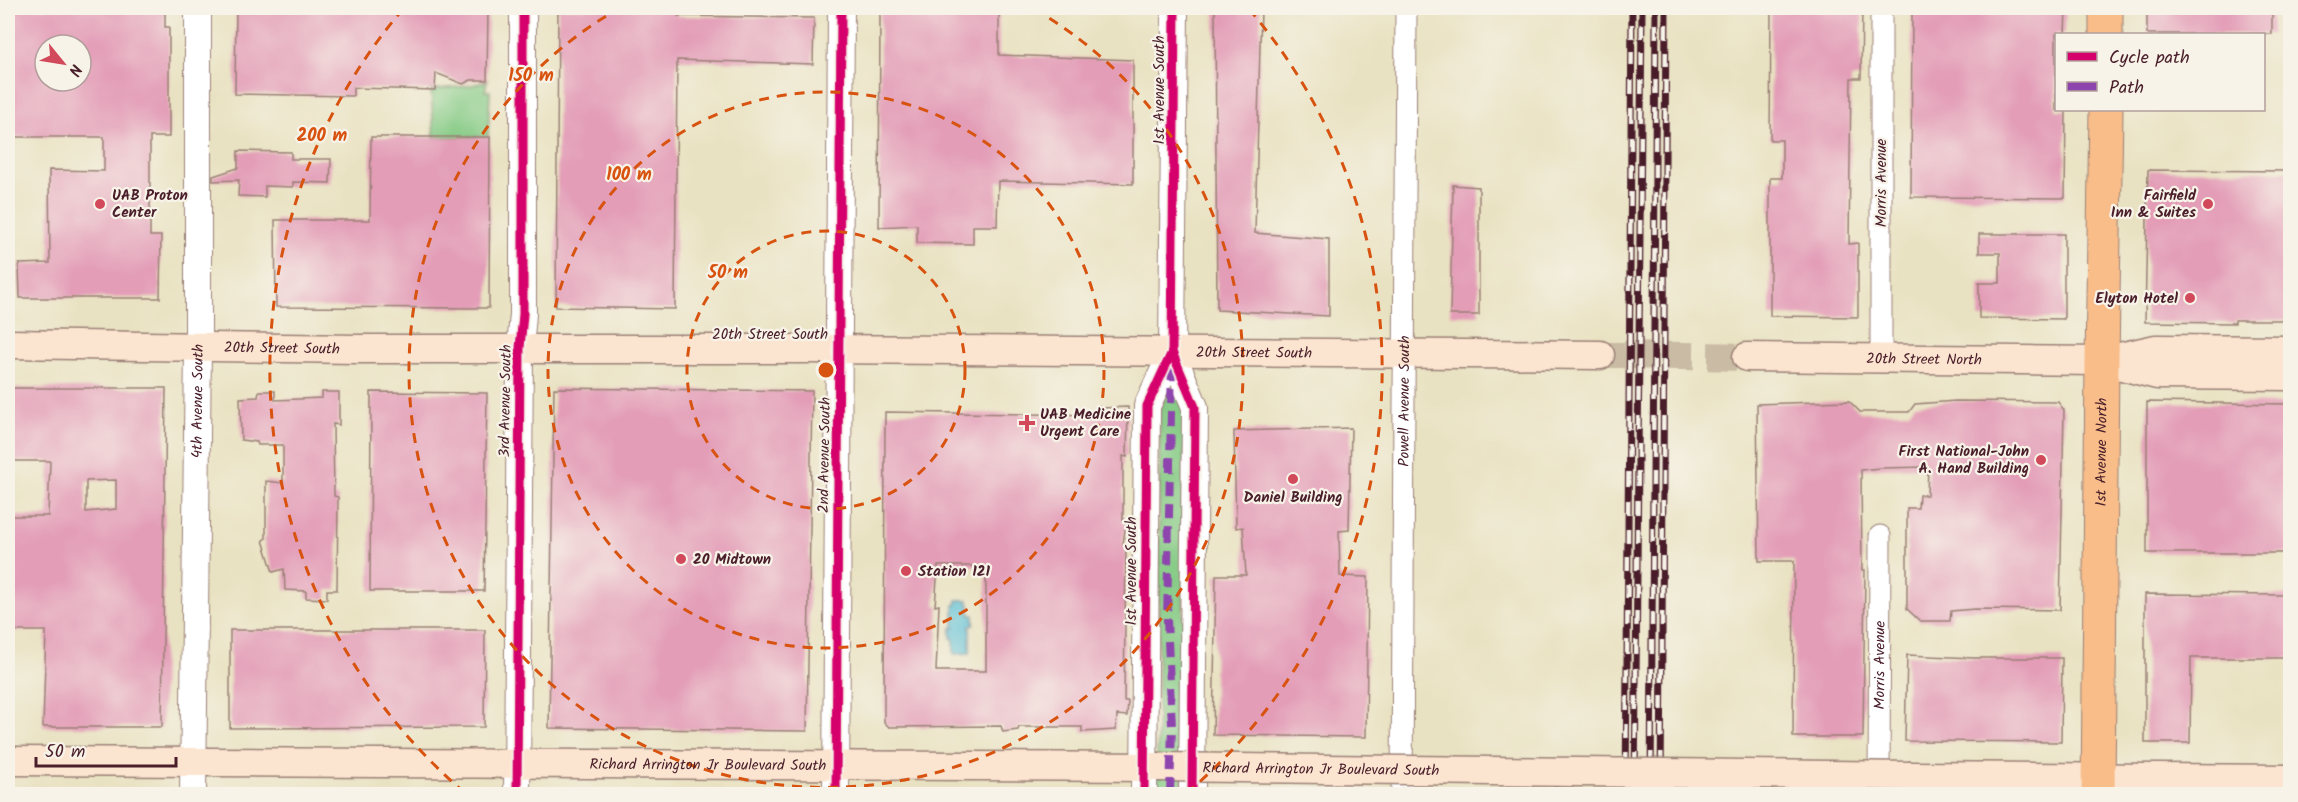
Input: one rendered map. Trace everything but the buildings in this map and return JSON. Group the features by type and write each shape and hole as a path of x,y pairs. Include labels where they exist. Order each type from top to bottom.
{"main road":[{"path":"2106,8 2106,33"},
{"name":"1st Avenue North","path":"2098,786 2106,111"},
{"name":"20th Street South","path":"8,344 1600,355"},
{"name":"20th Street North","path":"1747,357 2102,361 2156,349 2290,350"},
{"name":"20th Street North","path":"2102,361 2157,375 2290,376"},
{"name":"Richard Arrington Jr Boulevard South","path":"8,761 836,764 1149,776 1626,773 2057,777 2098,786 2290,779"}],"street":[{"name":"4th Avenue South","path":"193,795 198,346 198,8"},
{"name":"3rd Avenue South","path":"517,795 520,348 523,314 523,8"},
{"name":"2nd Avenue South","path":"836,795 841,8"},
{"name":"1st Avenue South","path":"1174,8 1172,352 1195,406 1191,795"},
{"name":"Powell Avenue South","path":"1402,795 1406,8"},
{"name":"Morris Avenue","path":"1881,8 1881,359"},
{"name":"1st Avenue South","path":"1149,776 1147,406 1172,352"},
{"name":"Morris Avenue","path":"1879,795 1880,536"}],"green space":[{"path":"487,80 485,91 490,91 488,137 434,137 431,90 467,86"},
{"path":"1171,386 1185,407 1182,794 1157,794 1160,408"}],"water":[{"path":"957,600 968,600 970,615 974,615 974,625 970,626 970,653 954,654 951,628 954,628 954,605"}],"tunnel":[{"path":"1600,355 1624,355"},
{"path":"1624,355 1747,357"}],"railway":[{"path":"1626,794 1632,8"},
{"path":"1635,794 1642,8"},
{"path":"1651,794 1656,8"},
{"path":"1661,794 1666,8"}],"marked path":[{"path":"1170,794 1172,726 1167,620 1172,360"}],"cycle path":[{"path":"517,794 520,348 523,314 523,8"},
{"path":"836,794 841,8"},
{"path":"1175,8 1172,352 1195,407 1192,794"},
{"path":"1144,794 1147,406 1172,352"}],"place":[{"name":"UAB Proton Center","path":"100,204"},
{"name":"Fairfield Inn & Suites","path":"2208,204"},
{"name":"Elyton Hotel","path":"2190,298"},
{"name":"UAB Medicine Urgent Care","path":"1027,423"},
{"name":"First National-John A. Hand Building","path":"2041,460"},
{"name":"Daniel Building","path":"1293,479"},
{"name":"20 Midtown","path":"681,559"},
{"name":"Station 121","path":"906,571"}]}
